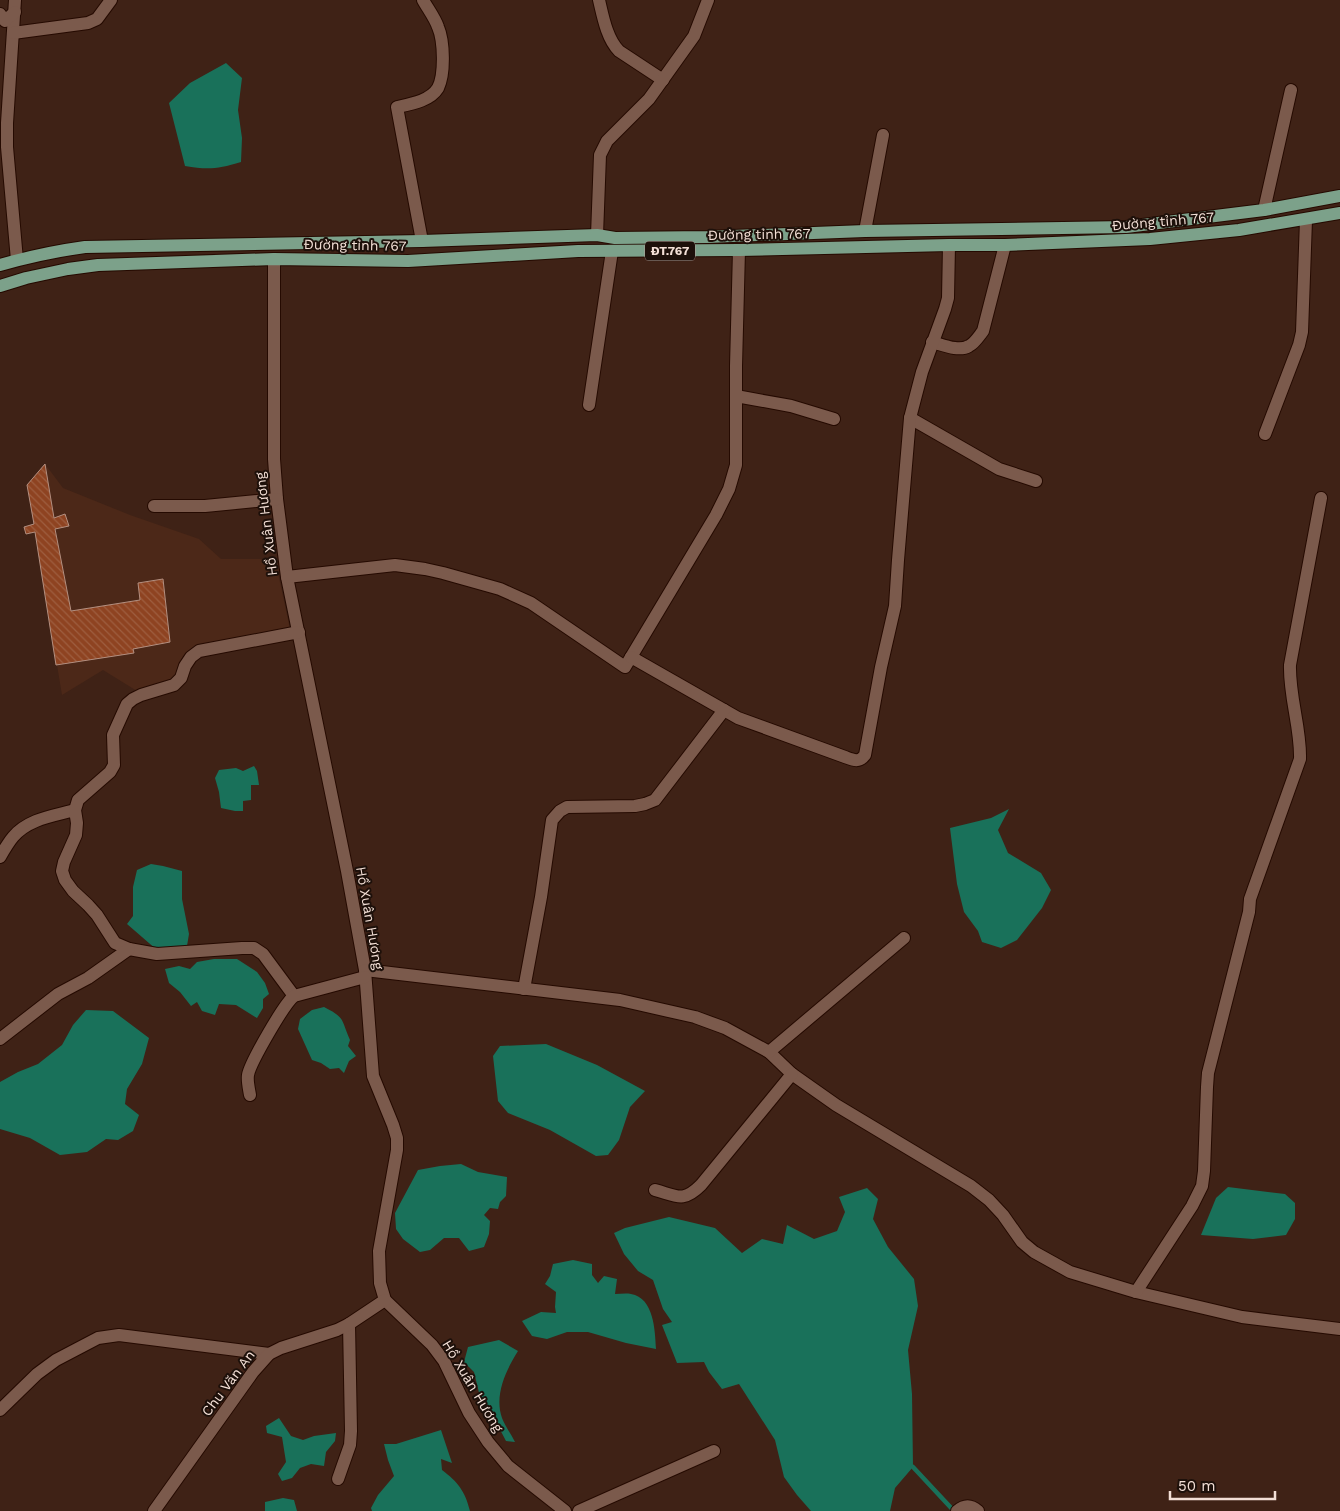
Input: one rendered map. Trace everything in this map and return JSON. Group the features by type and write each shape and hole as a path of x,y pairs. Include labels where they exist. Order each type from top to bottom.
{"main road":[{"name":"Đường tỉnh 767","path":"0,265 17,260 85,248 422,241 597,235 615,238 707,237 865,231 1126,227 1264,210 1339,194"},
{"name":"Đường tỉnh 767","path":"0,286 68,269 98,265 274,259 408,261 560,252 1005,245 1150,239 1239,230 1340,213"},
{"path":"559,236 560,252"},
{"path":"274,243 274,259"}],"street":[{"path":"13,33 88,23 97,18 111,0"},
{"path":"422,241 397,107 421,101 431,95 438,87 442,71 443,44 438,27 424,0"},
{"path":"600,0 604,22 614,46 663,80"},
{"path":"597,235 600,155 603,147 649,99 663,80 694,36 708,0"},
{"path":"7,14 13,33 7,147 17,260"},
{"path":"1264,210 1291,90"},
{"path":"865,231 883,135"},
{"path":"1265,434 1299,345 1302,332 1306,220"},
{"path":"631,657 738,718 857,761 861,760 865,755 881,667 895,606 910,418 922,372 948,298 949,245"},
{"path":"932,342 956,348 968,347 980,336 983,331 1005,245"},
{"path":"287,577 395,565 425,568 500,589 531,603 625,667 716,515 729,489 736,466 739,250"},
{"path":"589,404 612,251"},
{"name":"Hồ Xuân Hương","path":"274,259 274,459 276,499 287,577 347,871 365,973 373,1076 397,1138 397,1150 379,1250 380,1283 385,1300 432,1345 444,1361 470,1413 488,1442 508,1466 565,1511"},
{"path":"736,396 791,406 834,420"},
{"path":"910,418 999,469 1036,482"},
{"path":"1136,1292 1192,1206 1202,1186 1208,1073 1249,912 1250,899 1300,760 1290,665 1322,498"},
{"path":"154,506 205,506 276,499"},
{"path":"294,996 263,954 254,948 157,954 129,949 116,943 97,915 73,891 65,880 62,871 76,835 77,823 74,810 78,800 110,772 114,765 113,735 127,704 133,699 174,685 181,678 184,666 190,656 199,651 299,632"},
{"path":"524,989 541,897 552,820 560,811 567,807 635,806 655,800 724,710"},
{"path":"0,857 14,836 24,827 34,821 74,810"},
{"path":"769,1052 904,938"},
{"path":"0,1039 58,994 88,978 129,949"},
{"path":"250,1095 248,1075 252,1065 288,1000 294,996 365,973 620,1000 695,1017 725,1028 769,1052 792,1074 836,1105 977,1191 996,1208 1022,1242 1034,1252 1070,1272 1136,1292 1242,1317 1340,1330"},
{"path":"655,1190 676,1196 686,1197 692,1194 792,1074"},
{"name":"Chu Văn An","path":"154,1511 253,1372 269,1354 281,1348 337,1330 385,1300"},
{"path":"338,1479 350,1445 351,1431 349,1324"},
{"path":"0,1410 37,1374 56,1360 98,1338 120,1335 269,1354"},
{"path":"579,1511 714,1451"},
{"path":"959,1509 969,1506 978,1511"}],"shaded area":[{"path":"226,63 242,78 238,110 242,138 241,162 213,168 185,166 169,103 190,83"},
{"path":"45,464 63,488 130,515 199,539 221,559 275,559 290,629 195,647 171,681 137,691 103,670 62,695 27,485"},
{"path":"254,766 257,771 259,785 251,785 251,800 243,801 243,811 221,808 215,778 219,770 236,768 243,771"},
{"path":"1009,809 998,830 1008,853 1041,873 1051,890 1042,908 1017,940 1001,948 982,942 978,931 964,912 957,884 950,828 991,818"},
{"path":"151,864 182,871 182,899 189,934 187,946 157,950 127,924 133,916 133,887 137,870"},
{"path":"214,959 237,959 257,972 265,983 269,994 263,999 263,1008 257,1018 236,1005 219,1004 215,1015 202,1011 197,1002 191,1006 180,992 169,983 165,969 179,966 190,969 197,962"},
{"path":"324,1007 342,1020 350,1040 348,1046 356,1056 349,1061 344,1073 339,1068 330,1069 312,1060 298,1029 300,1019 312,1010"},
{"path":"86,1010 113,1011 149,1038 142,1064 127,1089 125,1104 139,1115 133,1131 118,1140 106,1139 87,1152 60,1155 30,1138 0,1129 0,1082 38,1064 62,1045 73,1025"},
{"path":"546,1044 597,1065 645,1091 630,1107 619,1140 608,1155 596,1156 550,1130 508,1113 498,1101 493,1056 500,1046"},
{"path":"461,1164 478,1172 507,1177 506,1196 500,1202 498,1209 490,1208 484,1215 490,1221 489,1234 484,1247 469,1251 459,1238 444,1238 430,1250 420,1252 403,1239 396,1229 395,1213 418,1170"},
{"path":"1228,1187 1285,1194 1295,1203 1295,1219 1286,1235 1253,1239 1201,1235 1216,1198"},
{"path":"867,1188 878,1199 873,1219 888,1247 914,1279 918,1306 908,1350 912,1394 913,1467 895,1488 890,1511 811,1511 784,1477 775,1440 739,1384 722,1389 704,1362 677,1363 662,1325 672,1322 663,1309 653,1280 638,1271 624,1254 614,1233 625,1228 669,1217 715,1228 742,1253 762,1239 783,1244 787,1225 814,1239 837,1231 845,1212 839,1197"},
{"path":"573,1260 592,1264 592,1275 598,1283 604,1276 617,1279 615,1294 631,1294 639,1297 644,1302 652,1316 656,1349 588,1332 567,1332 547,1339 532,1336 522,1321 541,1312 556,1313 556,1292 545,1284 550,1276 553,1264"},
{"path":"499,1340 518,1351 502,1383 499,1400 502,1418 515,1442 506,1441 496,1422 481,1401 474,1372 464,1362 468,1347"},
{"path":"279,1418 291,1436 303,1440 314,1436 336,1433 335,1441 326,1452 324,1466 311,1464 300,1468 292,1478 282,1481 278,1474 286,1462 282,1437 267,1433 266,1426"},
{"path":"441,1430 452,1463 441,1459 442,1470 460,1487 470,1511 372,1511 371,1508 378,1495 394,1476 384,1444 396,1444"},
{"path":"283,1498 294,1500 297,1511 265,1511 265,1502"}],"building":[{"path":"45,464 54,518 65,514 69,526 55,529 71,611 140,600 138,583 163,579 170,642 133,649 134,653 56,665 35,532 26,534 24,527 34,524 27,485"}],"waterway":[{"path":"913,1467 954,1511"}]}
